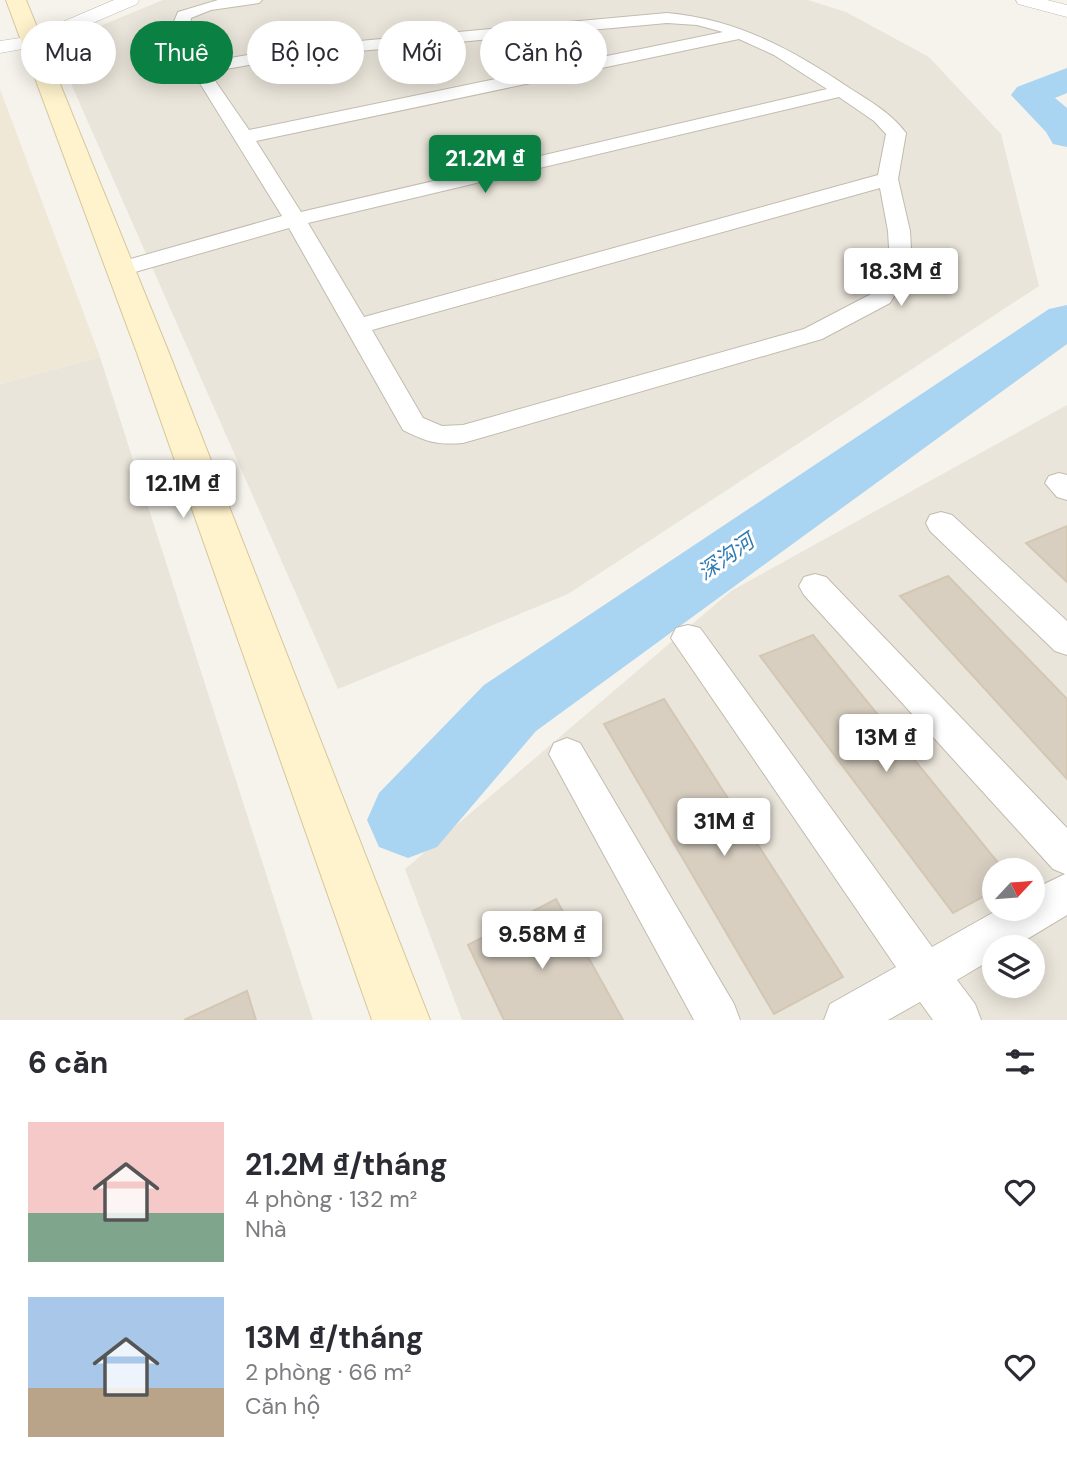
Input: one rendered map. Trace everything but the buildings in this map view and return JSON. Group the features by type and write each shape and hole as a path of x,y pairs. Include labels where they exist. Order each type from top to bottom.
{"main road":[{"path":"16,0 16,44 121,269 401,1020"}],"street":[{"path":"16,44 130,0"},
{"path":"181,21 184,15 208,6 254,0"},
{"path":"1025,0 1067,11"},
{"path":"208,84 296,219 413,424 439,436 463,434 813,334 882,298 901,265 899,231 888,179 896,133 881,117 759,41 739,33 687,18 667,18 294,52 233,63"},
{"path":"245,137 739,33"},
{"path":"121,269 296,219 840,91"},
{"path":"358,327 888,179"},
{"path":"940,523 1067,641"},
{"path":"815,586 1067,856"},
{"path":"688,638 959,1020"},
{"path":"567,754 718,1020"},
{"path":"846,1020 1067,892"}],"shaded area":[{"path":"163,0 808,0 846,12 929,57 1001,134 1039,286 568,594 338,689 71,84 116,84 116,21 112,21"},
{"path":"0,89 100,357 0,384"},
{"path":"100,357 313,1020 0,1020 0,384"},
{"path":"1067,405 1067,1020 462,1020 405,869 731,591"}],"waterway":[{"name":"深沟河","path":"1067,79 1030,95 1066,129 1067,135"},
{"name":"深沟河","path":"408,820 510,708 1067,320"}]}
